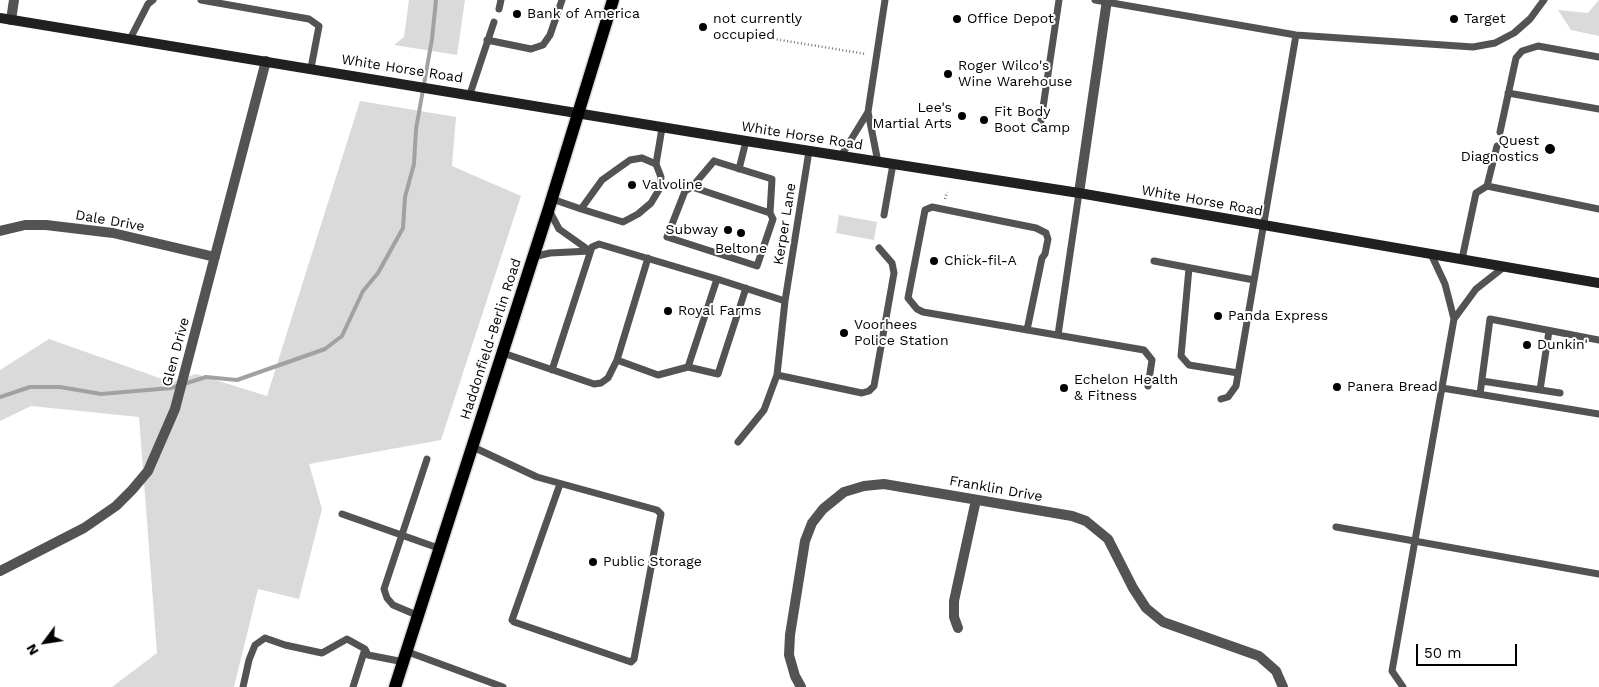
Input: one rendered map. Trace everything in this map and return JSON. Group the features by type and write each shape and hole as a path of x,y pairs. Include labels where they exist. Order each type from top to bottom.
{"main road":[{"name":"Haddonfield-Berlin Road","path":"395,687 579,114 613,0"},
{"name":"White Horse Road","path":"5,19 470,94 662,128 1079,193 1599,283"}],"street":[{"path":"5,19 14,0"},
{"path":"1079,193 1107,1"},
{"name":"Glen Drive","path":"0,572 84,528 116,506 148,471 175,409 266,61"},
{"name":"Dale Drive","path":"0,231 25,225 46,225 113,233 215,257"},
{"name":"Franklin Drive","path":"801,687 795,676 789,655 790,635 806,541 812,523 822,509 844,492 864,486 884,484 1072,516 1086,522 1108,539 1133,588 1146,608 1164,622 1258,656 1276,671 1283,687"},
{"path":"958,628 954,617 954,601 976,500"}],"lane":[{"path":"130,39 148,4 153,0"},
{"path":"202,0 309,18 319,26 311,68"},
{"path":"499,9 501,0"},
{"path":"487,40 532,49 543,45 550,36 562,0"},
{"path":"878,162 868,112 886,0"},
{"path":"1041,121 1059,0"},
{"path":"1095,0 1296,35 1473,47 1495,43 1514,34 1530,19 1544,0"},
{"path":"470,94 494,22"},
{"path":"1221,399 1233,392 1238,373 1296,35"},
{"path":"1500,132 1516,58 1530,47 1538,46 1599,57"},
{"path":"1508,93 1599,109"},
{"path":"840,156 868,112"},
{"path":"590,251 559,229 550,204 581,209 623,222 638,214 651,202 660,188 662,176 656,164 662,128"},
{"path":"739,169 746,141"},
{"path":"1487,186 1497,146"},
{"name":"Kerper Lane","path":"738,442 764,410 777,375 785,300 809,151"},
{"path":"581,209 602,180 630,160 642,158 656,164"},
{"path":"714,162 739,169 772,179 770,213 773,220 757,266 667,237 685,191 692,187 714,162"},
{"path":"884,215 893,164"},
{"path":"1462,259 1476,192 1487,186 1599,209"},
{"path":"692,187 770,213"},
{"path":"1058,335 1079,193"},
{"path":"1027,330 1048,239 1043,230 932,206 923,214 908,298 914,307 923,312 1027,330 1058,335 1144,350 1152,360 1148,386"},
{"path":"552,370 590,251 592,247 599,244 785,300"},
{"path":"777,375 862,393 869,391 874,386 894,273 892,263 879,248"},
{"path":"533,257 550,253 590,251"},
{"path":"1403,687 1392,671 1454,319 1445,284 1431,254"},
{"path":"503,353 594,384 601,383 608,378 617,360 648,258"},
{"path":"1154,261 1254,280"},
{"path":"1454,319 1476,289 1504,267"},
{"path":"1189,268 1181,356 1189,365 1238,373"},
{"path":"688,367 717,279"},
{"path":"617,360 658,375 688,367 718,374 746,288"},
{"path":"1480,394 1490,319 1599,340"},
{"path":"1540,390 1549,330"},
{"path":"1482,381 1560,393"},
{"path":"1442,388 1599,414"},
{"path":"473,447 536,477 657,510 660,514 656,547 632,662 522,626 512,620 560,484"},
{"path":"419,616 393,605 387,598 384,589 427,459"},
{"path":"342,514 440,548"},
{"path":"1336,527 1599,574"},
{"path":"243,687 255,644 266,638 284,645 322,653 338,642 347,639 366,652 406,657 503,687"},
{"path":"353,687 366,652"}],"path":[{"path":"756,36 868,54"},
{"path":"944,203 946,192"},
{"path":"951,262 969,255"}],"shaded area":[{"path":"409,0 465,0 457,55 394,45 404,37"},
{"path":"1599,0 1599,36 1571,30 1558,10 1588,13"},
{"path":"360,101 456,117 452,166 521,196 441,440 309,464 322,509 299,599 258,589 234,687 112,687 157,653 139,417 31,406 0,421 0,370 49,339 171,382 196,374 267,396"},
{"path":"839,215 877,222 874,240 836,233"}],"waterway":[{"path":"0,397 30,387 60,387 101,394 171,388 206,377 237,380 325,349 342,336 363,291 378,273 403,228 405,197 414,164 416,129 432,39 436,0"}],"place":[{"name":"Bank of America","path":"517,14"},
{"name":"Office Depot","path":"957,19"},
{"name":"Target","path":"1454,19"},
{"name":"not currently occupied","path":"703,27"},
{"name":"Roger Wilco's Wine Warehouse","path":"948,74"},
{"name":"Lee's Martial Arts","path":"962,116"},
{"name":"Fit Body Boot Camp","path":"984,120"},
{"name":"Quest Diagnostics","path":"1550,149"},
{"name":"Valvoline","path":"632,185"},
{"name":"Subway","path":"728,230"},
{"name":"Beltone","path":"741,233"},
{"name":"Chick-fil-A","path":"934,261"},
{"name":"Royal Farms","path":"668,311"},
{"name":"Panda Express","path":"1218,316"},
{"name":"Voorhees Police Station","path":"844,333"},
{"name":"Dunkin'","path":"1527,345"},
{"name":"Panera Bread","path":"1337,387"},
{"name":"Echelon Health & Fitness","path":"1064,388"},
{"name":"Public Storage","path":"593,562"}]}
